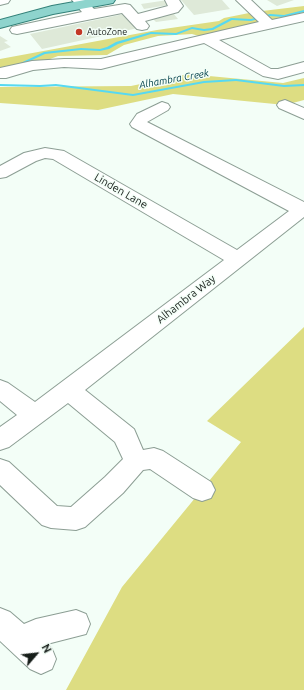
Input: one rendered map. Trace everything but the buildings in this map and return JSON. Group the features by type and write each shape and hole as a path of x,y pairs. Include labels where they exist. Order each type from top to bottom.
{"main road":[{"path":"6,22 64,0"},
{"path":"84,6 108,0"}],"street":[{"path":"6,22 84,6 125,8 138,22 173,9 176,6 172,0"},
{"path":"243,0 262,18"},
{"path":"3,73 32,66 101,64 206,38 262,18 304,17"},
{"path":"6,22 29,42"},
{"path":"206,38 261,70 278,74 304,67"},
{"path":"285,105 304,114"},
{"path":"162,107 143,117 138,124 303,209"},
{"name":"Linden Lane","path":"0,173 30,157 45,153 58,155 238,259"},
{"name":"Alhambra Way","path":"0,440 69,390 303,209"},
{"path":"0,388 35,414"},
{"path":"69,390 125,436 136,461"},
{"path":"0,468 51,517 76,519 114,485 136,461 154,458 202,490"},
{"path":"0,622 31,650 36,633 76,624"}],"shaded area":[{"path":"304,6 304,17 206,38 192,34 158,36 124,45 107,55 58,56 32,66 0,73 0,59 157,30 219,21 224,18 254,12"},
{"path":"188,74 283,83 304,78 304,100 285,105 173,94 98,110 0,103 0,87 131,86"},
{"path":"304,327 304,690 66,690 122,587 241,442 207,421"}],"waterway":[{"path":"16,66 44,53 81,49 100,50 117,43 151,33 176,34 192,28 204,30 213,29 231,19 251,20 270,15 284,16 304,11"},
{"name":"Alhambra Creek","path":"0,85 56,85 133,95 204,82 236,80 284,86 304,85"}],"place":[{"name":"AutoZone","path":"79,32"}]}
